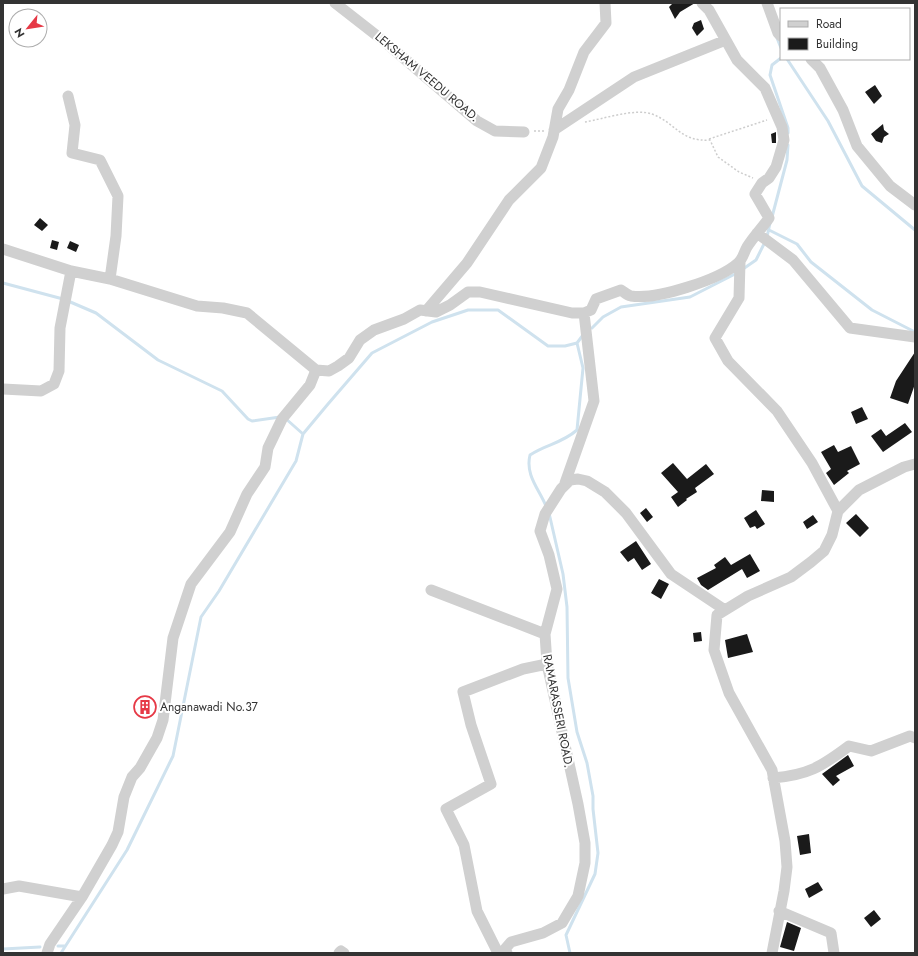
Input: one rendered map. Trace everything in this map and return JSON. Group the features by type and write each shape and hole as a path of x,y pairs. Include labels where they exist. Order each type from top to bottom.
{"street":[{"name":"LEKSHAM VEEDU ROAD.","path":"335,3 385,42 477,121 495,131 524,132"},
{"path":"426,311 467,263 509,200 541,168 554,130 558,109 569,90 584,52 606,23 605,3"},
{"path":"3,249 71,271 110,279 197,306 223,308 247,313 316,370 329,371 349,358 360,340 374,330 404,319 420,310 436,312 450,305 468,292 480,292 558,310 584,313 591,310 596,298 621,290 629,296 652,295 678,291 727,271 740,262 757,233 769,218 755,194 762,183 769,178 776,167 784,140 778,116 765,88 737,60 709,10 702,3"},
{"path":"767,3 780,35"},
{"path":"554,130 634,77 726,40"},
{"path":"812,60 820,68 843,110 857,146 890,186 915,205"},
{"path":"68,96 75,125 72,153 100,160 118,196 116,236 110,279"},
{"path":"757,233 793,260 850,328 915,337"},
{"path":"740,262 739,298 714,338 728,361 777,411 812,464 838,511"},
{"path":"3,389 41,391 54,384 59,371 60,328 71,271"},
{"name":"RAMARASSERI ROAD.","path":"507,953 505,949 511,942 543,933 562,923 578,896 585,862 585,843 578,804 547,664 545,634 557,589 549,555 540,531 545,514 565,484 594,401 584,313"},
{"path":"48,949 82,897 118,832 124,798 132,777 140,768 157,738 163,720 173,638 193,582 230,532 247,494 265,467 268,448 283,416 310,385 316,370"},
{"path":"772,953 787,867 785,841 772,770 729,693 714,650 718,615 748,596 791,577 811,562 824,551 832,535 838,511 859,490 915,464"},
{"path":"565,484 574,479 582,479 604,492 626,513 671,574 725,610"},
{"path":"431,590 545,634"},
{"path":"498,953 477,911 464,845 446,809 491,784 471,725 463,692 523,669 547,664"},
{"path":"773,778 796,776 824,765 849,746 871,751 910,736 915,738"},
{"path":"3,889 19,886 82,897"},
{"path":"779,911 831,933 834,953"},
{"path":"339,953 341,951 344,953"}],"path":[{"path":"578,124 642,112 652,114 688,138 697,141 710,140 718,157 739,172 762,183"},
{"path":"709,139 778,116"},
{"path":"524,132 554,130"}],"building":[{"path":"673,3 695,3 680,12 675,19 669,7"},
{"path":"701,20 704,29 697,36 692,28 694,23"},
{"path":"875,85 882,96 874,104 865,92"},
{"path":"883,124 884,130 889,134 884,137 882,143 876,141 871,134"},
{"path":"776,132 776,143 772,143 771,134"},
{"path":"40,218 48,225 42,231 34,225"},
{"path":"52,240 59,242 57,250 50,248"},
{"path":"70,241 79,245 76,252 67,248"},
{"path":"915,352 915,384 908,404 890,398 896,381"},
{"path":"862,407 868,419 856,424 851,412"},
{"path":"905,423 912,432 883,452 871,436 881,429 886,436"},
{"path":"834,445 838,452 851,446 860,464 847,471 849,473 834,485 826,473 831,469 821,452"},
{"path":"673,463 687,479 706,464 714,474 695,488 697,492 686,499 687,500 678,507 671,497 678,492 661,473"},
{"path":"762,490 774,491 774,502 761,501"},
{"path":"646,508 653,517 647,522 640,513"},
{"path":"756,510 765,524 757,529 755,526 750,528 744,518"},
{"path":"856,514 869,528 860,537 846,523"},
{"path":"813,515 818,522 807,529 803,522"},
{"path":"636,541 651,564 642,570 634,558 628,562 620,552"},
{"path":"750,554 760,571 747,578 742,569 708,590 701,585 697,578 716,568 714,565 725,557 731,565"},
{"path":"659,579 669,584 661,599 651,593"},
{"path":"701,632 702,641 694,642 693,633"},
{"path":"747,634 753,652 728,658 725,640"},
{"path":"848,755 854,766 836,776 840,780 833,786 822,774"},
{"path":"809,834 811,853 800,855 797,836"},
{"path":"818,882 823,890 809,898 805,889"},
{"path":"874,910 881,919 871,927 864,918"},
{"path":"787,922 801,928 794,951 780,947"}],"waterway":[{"path":"777,38 780,46"},
{"path":"780,59 772,65 770,75 788,128 788,133"},
{"path":"788,60 828,121 862,186 915,230"},
{"path":"772,217 787,160 788,145"},
{"path":"767,237 770,223"},
{"path":"769,230 797,244 811,262 872,310 915,332"},
{"path":"743,269 756,260 765,242"},
{"path":"592,328 603,317 621,307 690,297 737,273"},
{"path":"3,283 63,299"},
{"path":"68,301 96,313 158,360 222,391 248,419 252,421 280,417"},
{"path":"61,953 127,850 173,756 201,617 219,591 296,461 303,434 328,404 372,353 432,322 468,310 498,310 548,346 565,346 577,343 583,335"},
{"path":"546,506 529,469 530,455 571,435 577,430 583,368 577,343"},
{"path":"285,418 303,434"},
{"path":"549,513 563,574 567,607 568,678 577,732 587,763 593,796 598,853 595,874 566,935 570,953"},
{"path":"58,946 65,946"},
{"path":"3,949 40,947"}],"place":[{"name":"Anganawadi No.37","path":"145,707"}]}
